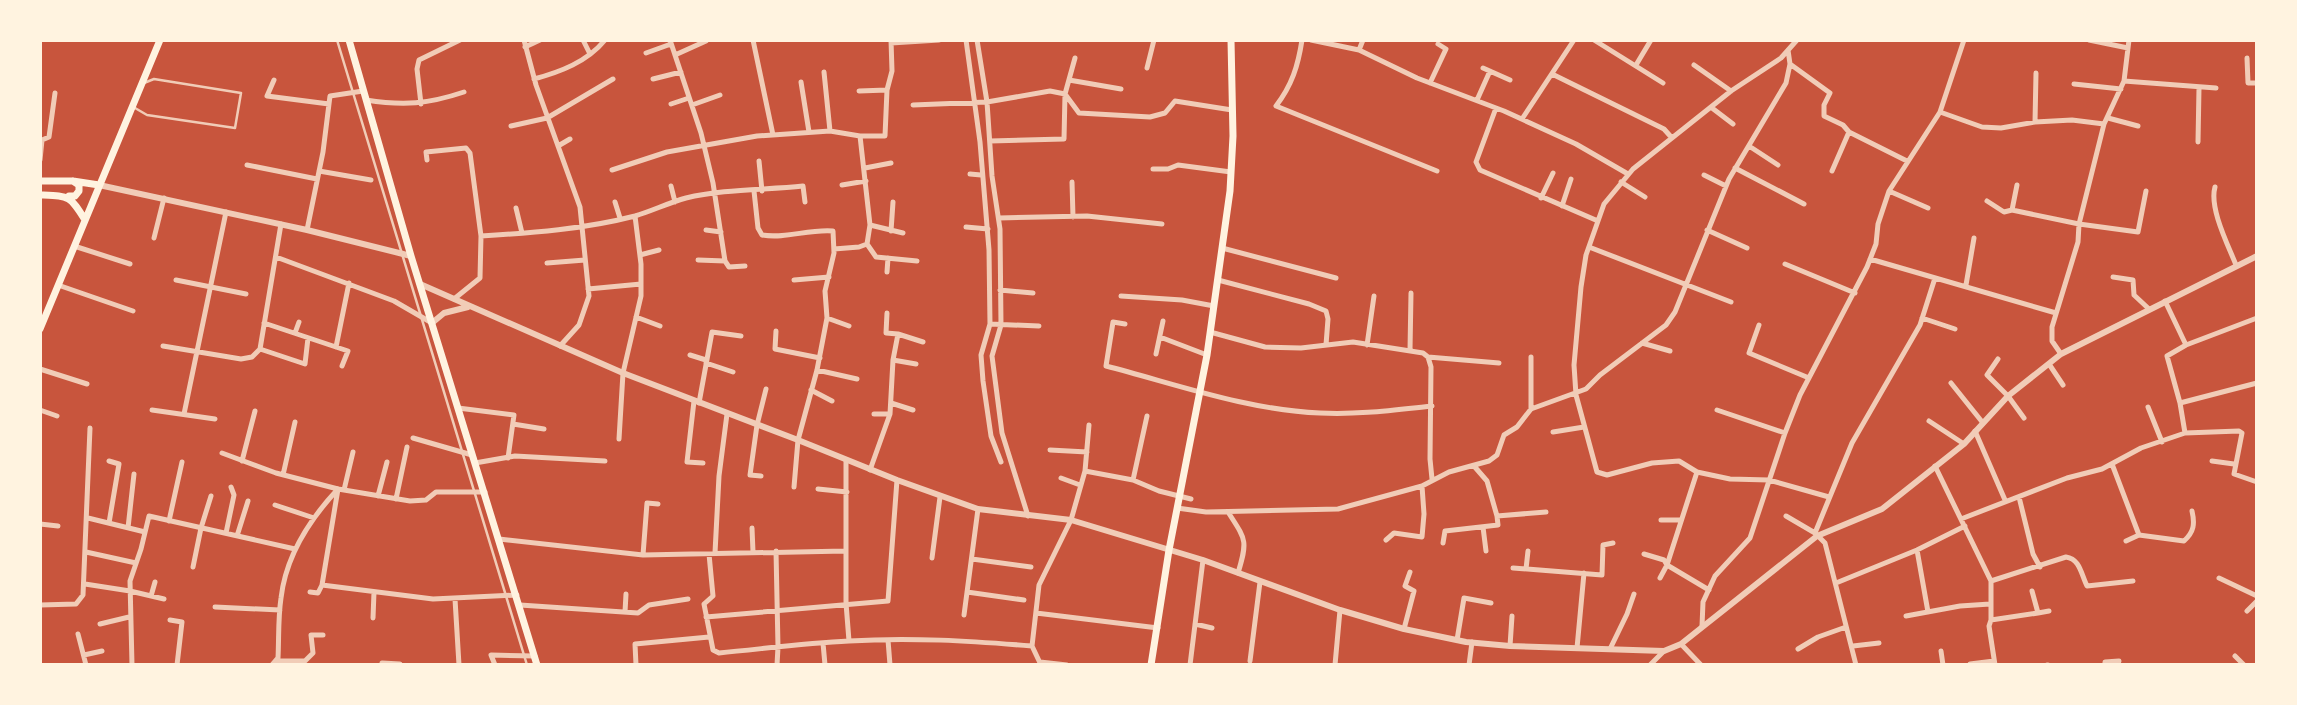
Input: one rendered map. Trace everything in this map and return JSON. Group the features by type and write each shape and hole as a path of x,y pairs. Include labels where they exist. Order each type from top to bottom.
{"main road":[{"path":"41,324 160,40"},
{"path":"349,40 407,255 420,284 536,661"},
{"path":"1151,665 1169,550 1207,355 1222,248 1231,172 1231,40"},
{"path":"40,181 73,181 99,185"},
{"path":"40,195 75,196 79,185 73,181"},
{"path":"68,196 92,202"},
{"path":"68,196 85,220"}],"street":[{"path":"421,104 417,69 419,61 426,55 460,40"},
{"path":"540,40 525,44 547,118 580,207 589,296 579,325 560,346"},
{"path":"583,40 590,54"},
{"path":"534,79 555,74 590,54 605,40"},
{"path":"753,40 773,135"},
{"path":"612,170 667,152 757,136 830,131 860,136 885,136 887,90 892,71 891,42 939,40"},
{"path":"966,40 988,229 990,324 981,355 983,381 991,436 1001,462"},
{"path":"977,40 989,102 994,141 992,176 1001,218 1002,290 1006,325 992,356 1002,433 1028,516"},
{"path":"1147,68 1154,40"},
{"path":"1302,40 1299,63 1290,87 1276,106 1437,171"},
{"path":"1311,40 1359,50 1576,144 1629,174"},
{"path":"1359,50 1363,40"},
{"path":"1594,40 1663,83"},
{"path":"1606,48 1611,40"},
{"path":"1636,65 1651,40"},
{"path":"1797,40 1781,58 1731,91 1629,174 1604,204 1589,247 1581,287 1574,365 1576,394 1597,472 1607,475 1652,463 1679,461 1697,472 1730,479 1769,480 1829,497"},
{"path":"1702,626 1703,602 1715,576 1750,538 1785,433 1809,378 1855,293 1870,259 1889,191 1940,112 1964,40"},
{"path":"2089,40 2128,48"},
{"path":"2061,354 2052,341 2056,313 2078,242 2079,224 2106,121 2124,81 2129,40"},
{"path":"675,55 706,41"},
{"path":"1522,120 1573,41"},
{"path":"646,53 671,42 704,147 715,193 725,261 729,267 745,266"},
{"path":"1430,83 1446,49 1438,44"},
{"path":"1177,508 1206,512 1338,509 1422,486 1432,479 1474,466 1497,455 1504,435 1517,427 1531,409 1586,390 1600,375 1666,325 1675,312 1726,186 1786,83 1790,64 1788,50"},
{"path":"994,141 1064,138 1065,94 1075,58"},
{"path":"2247,58 2248,83 2257,83"},
{"path":"1790,64 1830,93 1824,105 1824,116 1843,125 1849,132 1907,161"},
{"path":"1694,65 1731,91"},
{"path":"1483,68 1510,80"},
{"path":"1477,100 1490,71"},
{"path":"653,79 681,72"},
{"path":"824,72 830,131"},
{"path":"2035,121 2036,72"},
{"path":"1552,74 1664,129 1672,138"},
{"path":"511,126 547,118 613,79"},
{"path":"274,80 267,96 329,104"},
{"path":"1069,80 1121,89"},
{"path":"2124,81 2216,89"},
{"path":"801,82 808,132"},
{"path":"2074,84 2121,89"},
{"path":"2198,142 2199,88"},
{"path":"859,91 887,90"},
{"path":"307,230 330,96 363,91"},
{"path":"913,105 989,102 1050,91 1065,94 1079,113 1150,117 1165,113 1175,102 1232,110"},
{"path":"366,100 402,105 421,104 464,92"},
{"path":"40,160 41,140 49,137 55,93"},
{"path":"692,105 720,95"},
{"path":"671,103 689,97"},
{"path":"1496,108 1476,162 1480,170 1598,221"},
{"path":"1712,108 1733,124"},
{"path":"1940,112 1982,127 2001,128 2035,121 2072,120 2138,126"},
{"path":"1832,171 1849,132"},
{"path":"860,136 870,225 867,243 876,257 916,261"},
{"path":"558,146 570,139"},
{"path":"1749,146 1778,165"},
{"path":"427,160 426,152 466,148 469,150 481,236 480,278 454,299"},
{"path":"759,160 762,191"},
{"path":"865,168 891,163"},
{"path":"247,165 317,179"},
{"path":"1153,169 1168,169 1178,165 1231,172"},
{"path":"1735,168 1804,204"},
{"path":"319,171 371,180"},
{"path":"1541,198 1553,173"},
{"path":"970,174 981,175"},
{"path":"1704,175 1726,186"},
{"path":"1562,206 1571,179"},
{"path":"842,185 866,181"},
{"path":"1072,182 1073,217"},
{"path":"1621,182 1645,197"},
{"path":"2012,210 2017,184"},
{"path":"99,185 281,224 407,255"},
{"path":"671,186 675,202"},
{"path":"481,236 523,233 635,216 675,202 715,193 803,186 805,202"},
{"path":"754,191 758,228 762,235 777,237 815,230 833,231 834,237 825,290 827,318 820,358 798,440 794,487"},
{"path":"1889,191 1928,208"},
{"path":"1986,201 2004,212 2012,210 2079,224 2138,232 2146,191"},
{"path":"2212,191 2221,228 2236,265"},
{"path":"154,238 163,198"},
{"path":"615,202 620,218"},
{"path":"891,231 893,202"},
{"path":"516,208 523,233"},
{"path":"184,414 226,212"},
{"path":"619,439 623,373 641,284 635,216"},
{"path":"1001,218 1073,217 1162,223"},
{"path":"163,346 241,359 252,357 260,349 281,224"},
{"path":"870,225 903,233"},
{"path":"966,227 988,229"},
{"path":"706,230 720,232"},
{"path":"1707,230 1747,248"},
{"path":"1966,285 1974,239"},
{"path":"834,249 859,247 867,243"},
{"path":"74,246 131,264"},
{"path":"1589,247 1731,302"},
{"path":"1222,248 1336,278"},
{"path":"640,255 659,250"},
{"path":"1650,665 1664,651 1681,644 1816,534 1882,509 1964,444 2008,396 2061,354 2257,256"},
{"path":"276,257 394,301 432,323 444,313 470,306"},
{"path":"887,272 888,258"},
{"path":"1870,259 2056,313"},
{"path":"547,263 585,260"},
{"path":"698,260 725,261"},
{"path":"1785,264 1855,293"},
{"path":"794,281 828,277"},
{"path":"2113,277 2133,280 2134,295 2148,309"},
{"path":"1816,534 1852,443 1922,318 1935,278"},
{"path":"1217,280 1326,310 1326,345"},
{"path":"176,281 246,294"},
{"path":"336,347 349,284"},
{"path":"420,284 623,373 870,470 978,509 1071,520 1203,560 1340,610 1404,629 1457,640 1510,646 1664,651"},
{"path":"588,289 641,284"},
{"path":"58,285 134,311"},
{"path":"1002,290 1033,293"},
{"path":"1410,350 1411,293"},
{"path":"1121,296 1182,300 1214,306"},
{"path":"1367,345 1374,296"},
{"path":"2165,302 2186,345"},
{"path":"887,313 886,333 923,342"},
{"path":"636,317 660,326"},
{"path":"827,318 849,326"},
{"path":"1922,318 1955,329"},
{"path":"2185,433 2167,356 2186,345 2257,318"},
{"path":"295,333 299,321"},
{"path":"1156,354 1163,321"},
{"path":"1125,324 1113,322 1106,366 1159,379 1200,393 1262,406 1318,413 1367,414 1432,406"},
{"path":"264,323 348,351 342,366"},
{"path":"990,324 1039,326"},
{"path":"1759,325 1749,353 1809,378"},
{"path":"776,331 775,349 820,358"},
{"path":"703,463 687,462 696,402 712,332 741,335"},
{"path":"1210,332 1265,347 1301,348 1353,342 1410,350 1428,357 1499,363"},
{"path":"870,470 890,414 893,360 898,334"},
{"path":"1160,337 1207,355"},
{"path":"260,349 305,364 308,338"},
{"path":"1642,343 1670,351"},
{"path":"690,355 733,372"},
{"path":"1428,357 1431,367 1432,479"},
{"path":"1531,358 1531,409"},
{"path":"1998,359 1987,375 2008,396 2024,418"},
{"path":"893,360 916,364"},
{"path":"2049,364 2063,386"},
{"path":"40,369 87,384"},
{"path":"817,370 857,379"},
{"path":"1951,383 1983,423"},
{"path":"2180,403 2257,383"},
{"path":"761,476 750,475 757,425 766,389"},
{"path":"811,390 832,401"},
{"path":"891,403 913,410"},
{"path":"2148,407 2162,442"},
{"path":"458,408 514,415 508,458"},
{"path":"40,410 57,416"},
{"path":"152,410 215,419"},
{"path":"1717,410 1785,433"},
{"path":"242,461 255,411"},
{"path":"727,414 712,554 713,596 704,604 712,650 719,653 888,640 1032,646"},
{"path":"874,414 890,414"},
{"path":"1133,480 1147,416"},
{"path":"1929,421 1964,444"},
{"path":"283,475 295,422"},
{"path":"513,424 544,429"},
{"path":"1067,665 1044,663 1032,646 1039,584 1071,520 1085,471 1089,425"},
{"path":"1553,432 1584,427"},
{"path":"40,605 76,604 83,594 90,428"},
{"path":"1975,431 2005,500"},
{"path":"1961,519 2005,500 2112,464 2129,453 2185,433 2242,432 2234,474 2257,482"},
{"path":"413,438 472,454"},
{"path":"396,499 407,447"},
{"path":"1050,450 1087,452"},
{"path":"310,592 318,593 322,585 353,452"},
{"path":"222,453 283,475 342,490 396,499 426,500 436,492 485,492"},
{"path":"475,463 515,456 605,461"},
{"path":"846,460 845,551 849,641"},
{"path":"109,461 119,464 109,523"},
{"path":"2212,461 2234,464"},
{"path":"169,521 182,462"},
{"path":"377,496 387,462"},
{"path":"2112,464 2139,535"},
{"path":"1443,543 1445,531 1498,525 1487,481 1474,466"},
{"path":"1935,466 1990,581 1989,626 1994,663 1970,664"},
{"path":"1085,471 1133,480 1159,491 1191,499"},
{"path":"1660,578 1667,565 1697,472"},
{"path":"128,528 134,474"},
{"path":"1061,478 1080,485"},
{"path":"706,617 888,601 897,480"},
{"path":"1386,540 1394,533 1422,537 1422,486"},
{"path":"226,533 234,495 231,487"},
{"path":"818,489 847,492"},
{"path":"274,663 278,658 281,596 295,549 306,528 342,490"},
{"path":"193,567 211,496"},
{"path":"933,558 940,496"},
{"path":"2018,497 2040,567"},
{"path":"237,536 247,501"},
{"path":"643,555 647,503 658,504"},
{"path":"275,505 314,518"},
{"path":"964,615 978,509"},
{"path":"2126,541 2139,535 2184,541 2190,536 2194,523 2192,511"},
{"path":"1228,512 1246,546 1238,573"},
{"path":"1497,516 1546,512"},
{"path":"132,665 130,581 149,516 295,549"},
{"path":"1786,516 1816,534 1825,543 1856,665"},
{"path":"88,518 145,532"},
{"path":"1661,520 1681,520"},
{"path":"40,524 58,526"},
{"path":"1836,583 1917,550 1965,526"},
{"path":"1483,527 1486,551"},
{"path":"752,528 753,552"},
{"path":"499,539 643,555 845,551"},
{"path":"1513,568 1602,575 1603,545 1613,543"},
{"path":"1917,550 1928,612"},
{"path":"776,551 777,665"},
{"path":"1526,569 1528,551"},
{"path":"86,552 136,564"},
{"path":"1644,554 1664,560 1667,565 1709,590"},
{"path":"1990,581 2066,557 2078,564 2087,586 2133,581"},
{"path":"972,559 1031,567"},
{"path":"1190,665 1203,560"},
{"path":"1404,629 1413,591 1405,586 1410,572"},
{"path":"1577,648 1584,573"},
{"path":"2219,578 2257,599 2247,611"},
{"path":"151,596 155,582"},
{"path":"1250,661 1260,582"},
{"path":"85,584 164,599"},
{"path":"322,585 433,599 517,595"},
{"path":"2032,591 2038,613"},
{"path":"373,618 374,592"},
{"path":"967,592 1024,600"},
{"path":"625,612 626,594"},
{"path":"1611,649 1634,594"},
{"path":"1457,640 1464,598 1490,603"},
{"path":"455,599 459,665"},
{"path":"520,605 638,613 649,605 688,599"},
{"path":"1906,616 1960,606 1990,604"},
{"path":"215,607 280,610"},
{"path":"1335,665 1340,610"},
{"path":"1991,621 2049,611"},
{"path":"1036,613 1158,628"},
{"path":"1510,646 1512,616"},
{"path":"100,624 130,617"},
{"path":"170,620 182,622 177,665"},
{"path":"1195,624 1212,628"},
{"path":"1798,649 1818,637 1846,627"},
{"path":"78,634 86,665"},
{"path":"274,663 305,663 313,653 311,635 323,635"},
{"path":"636,665 635,644 709,637"},
{"path":"888,640 890,665"},
{"path":"1469,665 1472,642"},
{"path":"823,643 825,665"},
{"path":"1853,646 1879,643"},
{"path":"1681,644 1701,665"},
{"path":"131,646 140,647"},
{"path":"84,655 102,651"},
{"path":"1941,651 1943,665"},
{"path":"495,665 492,655 524,656 536,661"},
{"path":"2235,656 2244,665"},
{"path":"2105,665 2105,662 2119,661"},
{"path":"382,665 400,664"}],"lane":[{"path":"337,40 407,255 422,318 527,665"},
{"path":"132,106 147,115 235,128 241,93 154,79 141,84"}]}
